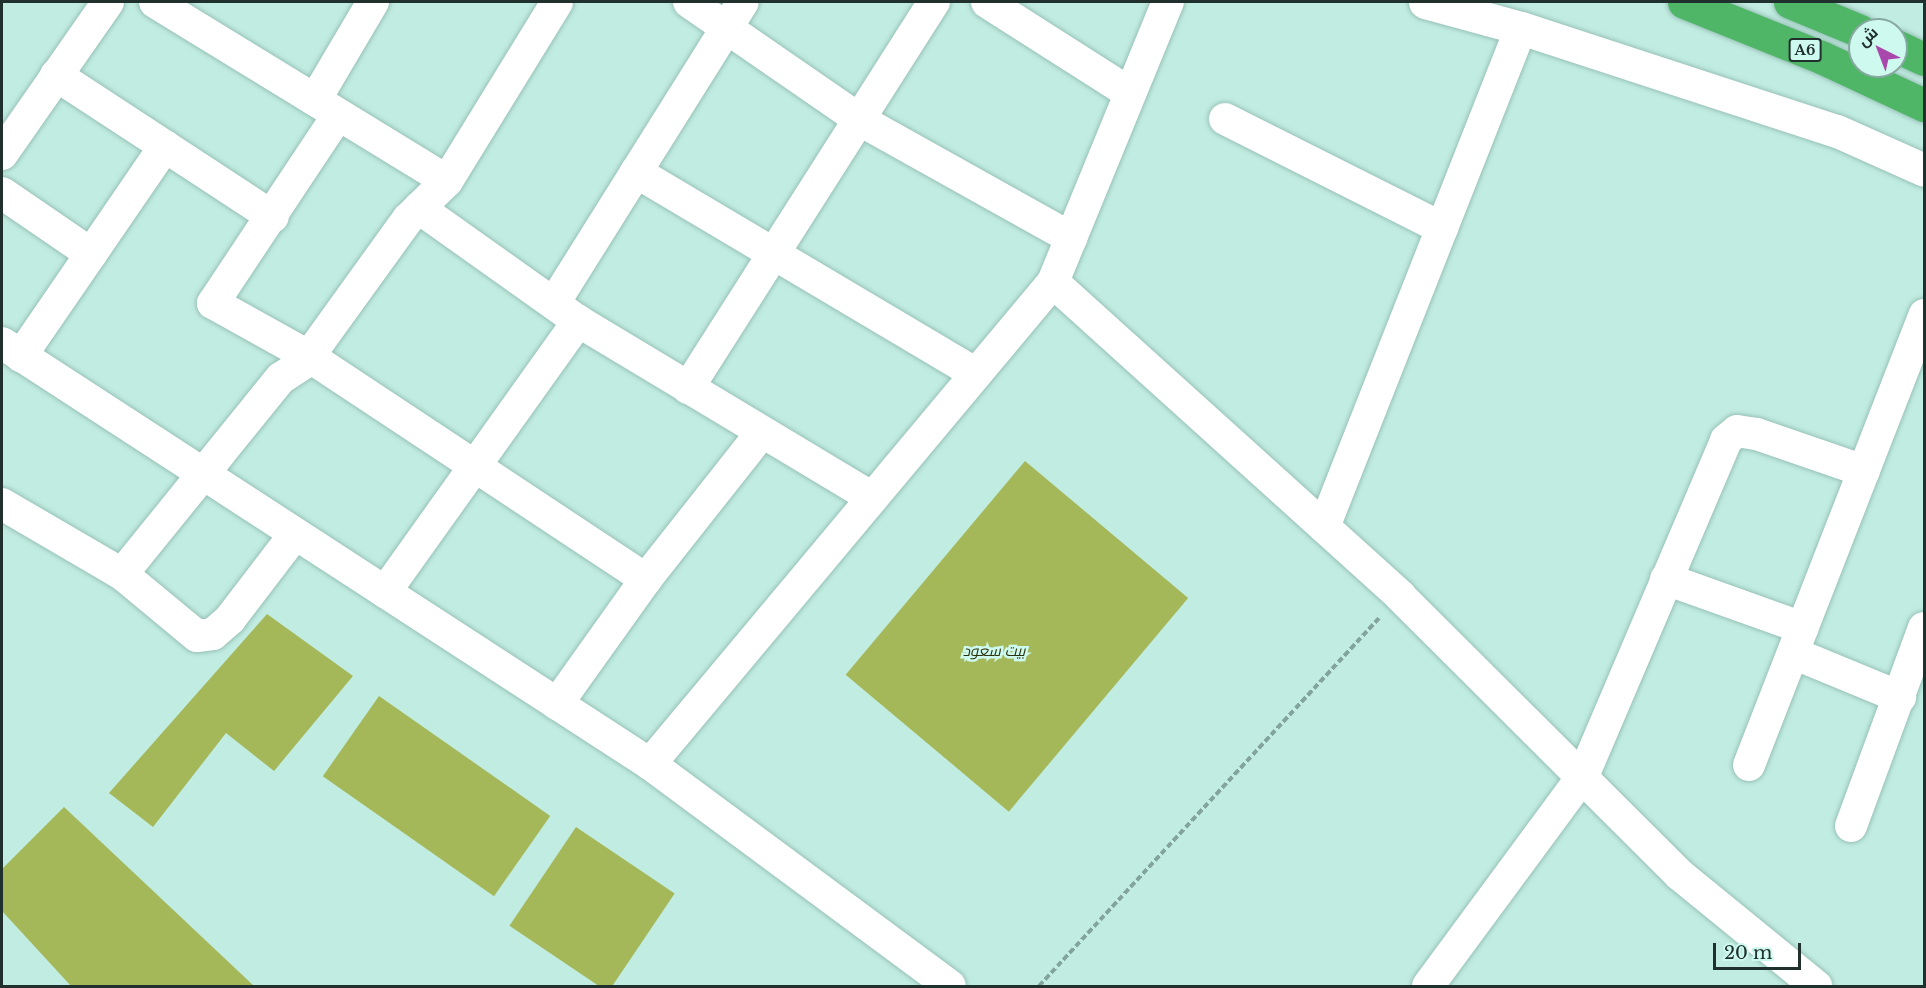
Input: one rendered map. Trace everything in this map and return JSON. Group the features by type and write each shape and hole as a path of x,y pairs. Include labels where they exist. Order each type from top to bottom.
{"highway":[{"name":"A6","path":"1684,2 1821,57 1924,105"},
{"name":"A6","path":"1790,2 1848,26"},
{"path":"1908,52 1924,60"}],"street":[{"path":"2,153 108,2"},
{"path":"155,2 447,181"},
{"path":"373,2 273,217 213,303 309,357 646,579"},
{"path":"122,574 281,378 309,357 419,208 447,181 557,2"},
{"path":"689,2 735,14 860,120 1071,238"},
{"path":"688,388 775,255 934,2"},
{"path":"987,2 1130,93"},
{"path":"650,764 1053,282 1168,2"},
{"path":"1425,2 1521,28 1837,131 1924,170"},
{"path":"385,592 474,465 566,312 636,172 735,14"},
{"path":"1324,527 1521,28"},
{"path":"56,75 273,217"},
{"path":"1225,119 1442,228"},
{"path":"165,146 91,254 11,350 650,764 950,987"},
{"path":"636,172 976,374"},
{"path":"2,193 91,254"},
{"path":"419,208 566,312 872,498"},
{"path":"1053,282 1400,596 1680,875 1816,987"},
{"path":"1749,765 1864,471 1916,363 1924,315"},
{"path":"1428,987 1583,776 1726,440 1737,430 1864,471"},
{"path":"557,704 646,579 762,432"},
{"path":"2,504 122,574 197,636 213,634 230,619 295,534"},
{"path":"1666,579 1798,640 1900,697"},
{"path":"1851,826 1924,628"}],"path":[{"path":"1039,987 1400,596"}],"green space":[{"name":"بيت سعود","path":"1025,461 1188,598 1009,812 846,675"},
{"path":"267,614 353,676 274,771 226,733 153,827 109,793"},
{"path":"379,696 550,816 494,896 323,776"},
{"path":"64,807 254,986 71,986 2,911 2,869"},
{"path":"576,827 675,894 612,986 599,986 509,926"}]}
